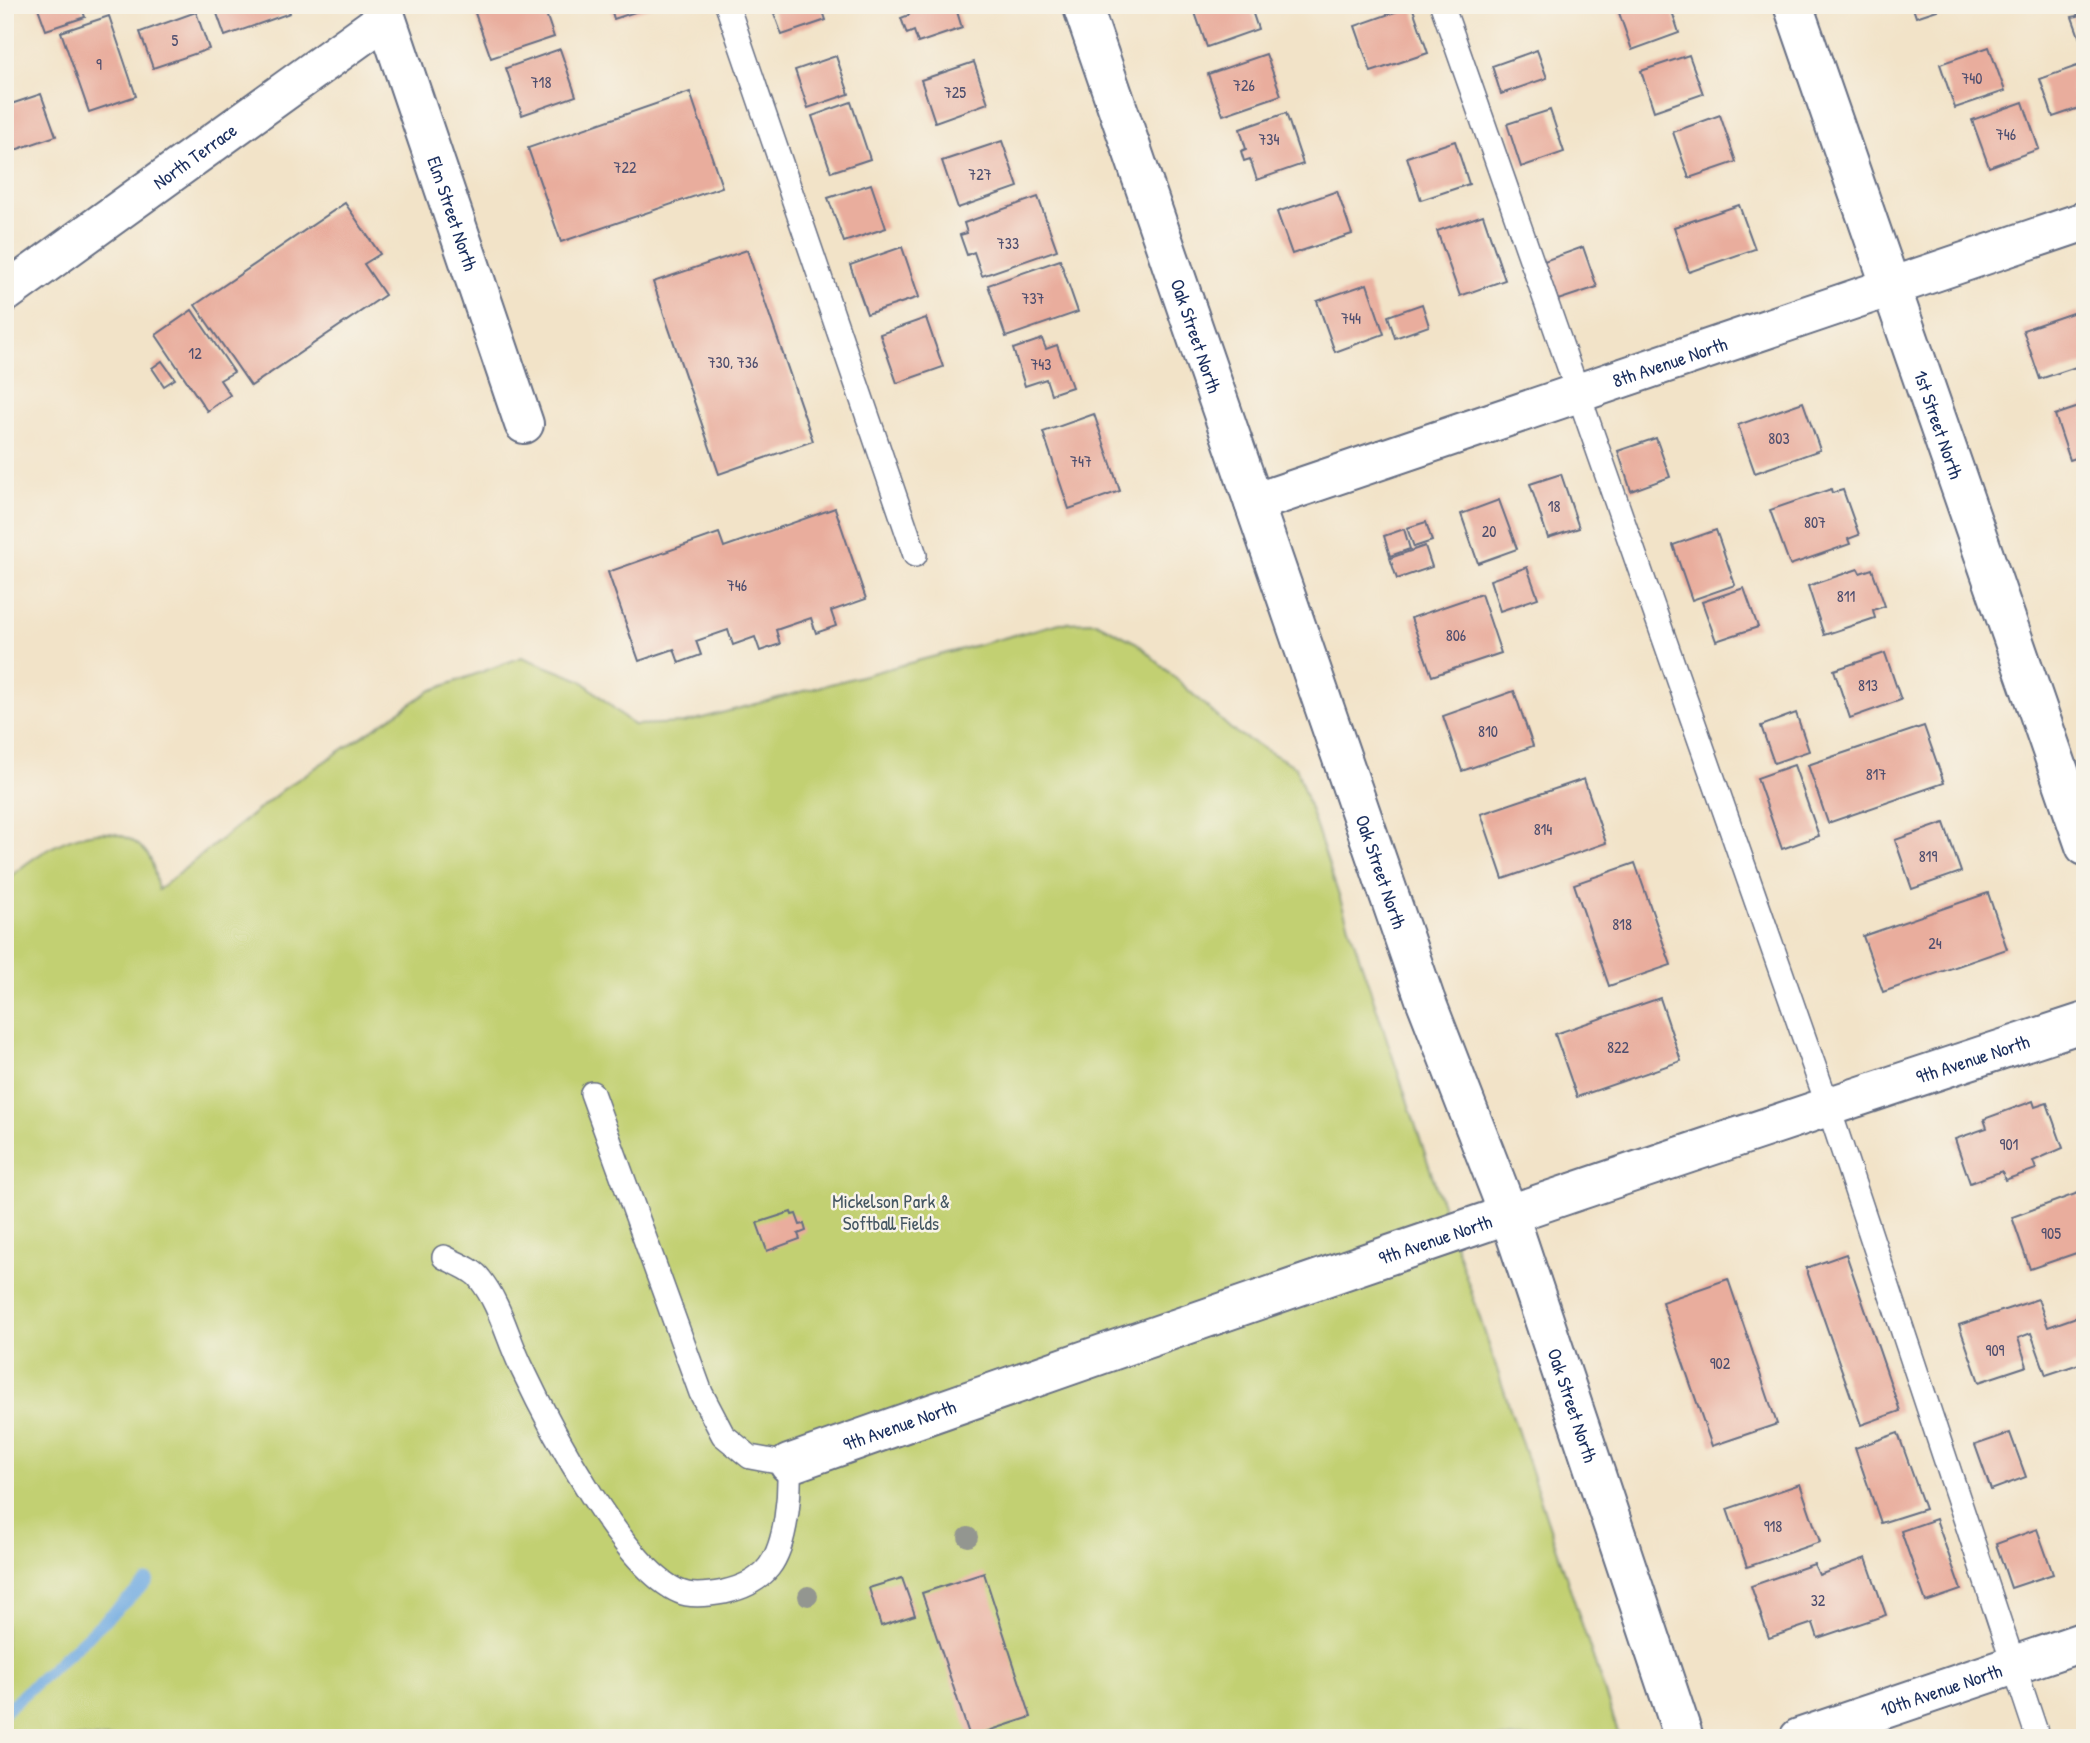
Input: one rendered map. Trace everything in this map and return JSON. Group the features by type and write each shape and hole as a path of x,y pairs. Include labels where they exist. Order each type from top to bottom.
{"street":[{"name":"Oak Street North","path":"1082,5 1425,999 1509,1215 1684,1738"},
{"name":"1st Street North","path":"1793,5 2085,846"},
{"name":"North Terrace","path":"5,293 384,11"},
{"name":"Elm Street North","path":"384,11 524,424"},
{"name":"8th Avenue North","path":"1254,503 2085,221"},
{"name":"9th Avenue North","path":"789,1465 1163,1332 1828,1106 2085,1022"},
{"name":"10th Avenue North","path":"1799,1738 2085,1641"}],"lane":[{"path":"727,5 915,555"},
{"path":"1442,5 1828,1106 2038,1738"},
{"path":"444,1257 479,1277 496,1304 520,1364 569,1457 618,1536 655,1574 685,1594 716,1594 746,1587 770,1566 782,1535 790,1494 789,1465 750,1457 723,1435 701,1393 592,1093"}],"green space":[{"name":"Mickelson Park & Softball Fields","path":"1096,622 1137,643 1233,731 1296,767 1620,1738 5,1738 5,882 52,847 91,834 110,833 128,838 144,850 152,864 158,890 285,788 430,691 522,657 581,680 633,725 684,723 1060,623"}],"building":[{"path":"37,5 81,5 85,17 46,30"},
{"path":"214,5 287,5 290,13 225,36"},
{"path":"497,5 543,5 554,37 491,58 475,13"},
{"path":"610,5 653,5 653,6 614,19"},
{"path":"771,5 821,5 826,20 782,35"},
{"path":"955,5 962,28 918,43 914,31 907,34 901,18 909,15 906,7"},
{"path":"1250,5 1258,29 1207,47 1193,7"},
{"path":"1670,5 1679,33 1632,50 1617,7"},
{"path":"1912,5 1949,5 1949,6 1916,17"},
{"path":"2074,5 2085,5 2085,53 2072,17 2078,16"},
{"path":"1412,6 1428,53 1371,72 1355,26"},
{"path":"196,12 209,49 153,68 140,32"},
{"path":"109,16 136,96 89,112 61,32"},
{"path":"1989,47 2005,91 1955,108 1940,64"},
{"path":"560,49 576,96 522,115 506,68"},
{"path":"1537,50 1547,78 1501,94 1492,66"},
{"path":"1266,54 1281,95 1223,115 1208,74"},
{"path":"1689,55 1703,94 1654,111 1641,71"},
{"path":"836,56 849,94 808,108 795,70"},
{"path":"974,62 988,103 935,122 921,80"},
{"path":"2077,66 2085,88 2085,106 2053,117 2040,79"},
{"path":"690,92 722,187 561,242 528,148"},
{"path":"41,94 56,136 9,152 5,147 5,106"},
{"path":"851,102 870,159 831,172 812,116"},
{"path":"2023,102 2039,149 1989,167 1972,120"},
{"path":"1550,110 1564,152 1521,167 1507,124"},
{"path":"1286,113 1303,164 1257,180 1250,159 1244,161 1241,151 1246,149 1240,129"},
{"path":"1720,115 1736,162 1689,178 1673,132"},
{"path":"1002,141 1018,187 958,208 942,161"},
{"path":"1455,141 1469,184 1421,200 1407,157"},
{"path":"871,184 886,228 844,242 828,198"},
{"path":"1337,191 1352,234 1292,254 1277,212"},
{"path":"1038,197 1057,250 982,276 974,252 967,255 960,235 967,233 964,223"},
{"path":"345,203 380,254 364,264 385,295 251,386 195,305"},
{"path":"1739,205 1755,249 1689,272 1674,227"},
{"path":"1483,215 1505,280 1460,296 1437,231"},
{"path":"902,247 919,297 867,314 850,265"},
{"path":"1583,247 1597,287 1558,300 1544,261"},
{"path":"747,250 813,441 719,474 653,282"},
{"path":"1060,260 1078,312 1006,337 988,285"},
{"path":"1367,284 1384,334 1335,352 1317,301"},
{"path":"1422,304 1429,326 1395,338 1388,316"},
{"path":"192,310 234,372 220,380 230,395 207,411 156,335"},
{"path":"2078,311 2080,317 2085,315 2085,364 2040,379 2023,330"},
{"path":"926,318 943,367 897,383 880,334"},
{"path":"1042,339 1046,349 1057,345 1072,387 1051,394 1046,379 1025,386 1013,349"},
{"path":"162,361 175,379 164,386 152,368"},
{"path":"1803,402 1820,450 1755,473 1738,425"},
{"path":"2085,405 2085,455 2070,460 2055,415"},
{"path":"1094,414 1120,491 1069,509 1043,432"},
{"path":"1656,438 1670,477 1631,491 1618,451"},
{"path":"1561,474 1579,528 1548,538 1530,484"},
{"path":"1831,489 1832,493 1843,490 1859,535 1848,539 1850,544 1790,565 1770,510"},
{"path":"1499,500 1517,549 1478,563 1461,514"},
{"path":"835,508 866,599 831,611 836,626 816,633 811,618 776,630 780,644 760,651 755,637 733,645 728,630 696,641 701,655 679,663 674,649 639,661 608,572 719,533 724,547"},
{"path":"1426,522 1432,541 1414,547 1407,528"},
{"path":"1404,529 1410,549 1390,556 1384,536"},
{"path":"1716,530 1735,585 1692,600 1673,545"},
{"path":"1425,546 1432,567 1397,579 1390,558"},
{"path":"1527,567 1538,598 1500,611 1490,580"},
{"path":"1858,569 1860,573 1872,569 1885,606 1873,610 1875,618 1824,635 1808,586"},
{"path":"1744,588 1758,627 1716,641 1702,602"},
{"path":"1481,594 1501,653 1432,676 1411,618"},
{"path":"1885,653 1901,700 1850,718 1834,670"},
{"path":"1514,691 1533,746 1462,771 1443,716"},
{"path":"1796,713 1809,751 1774,763 1761,726"},
{"path":"1924,726 1944,783 1828,823 1808,765"},
{"path":"1794,765 1819,836 1782,849 1757,778"},
{"path":"1584,779 1606,843 1503,879 1481,814"},
{"path":"1944,823 1961,872 1912,889 1895,840"},
{"path":"1635,863 1671,965 1609,986 1574,884"},
{"path":"1988,893 2007,949 1883,992 1863,936"},
{"path":"1660,998 1681,1061 1577,1097 1555,1034"},
{"path":"2033,1101 2035,1107 2047,1103 2063,1148 2033,1161 2036,1169 2005,1180 2002,1171 1970,1183 1955,1139 1987,1128 1984,1119"},
{"path":"2078,1193 2085,1214 2085,1250 2030,1269 2012,1217"},
{"path":"791,1212 792,1215 796,1214 800,1225 804,1224 806,1231 798,1234 800,1239 767,1251 757,1223"},
{"path":"1846,1254 1900,1411 1861,1425 1806,1268"},
{"path":"1728,1279 1777,1424 1712,1446 1662,1302"},
{"path":"2038,1299 2048,1327 2085,1314 2085,1362 2046,1375 2031,1333 2018,1338 2027,1366 1979,1382 1959,1325"},
{"path":"1898,1433 1925,1509 1881,1523 1855,1448"},
{"path":"2010,1433 2026,1477 1991,1490 1975,1445"},
{"path":"1800,1484 1820,1542 1747,1567 1727,1509"},
{"path":"1936,1519 1961,1590 1926,1602 1901,1531"},
{"path":"2037,1529 2053,1574 2011,1588 1996,1544"},
{"path":"1866,1558 1886,1615 1818,1638 1813,1623 1769,1638 1751,1586 1814,1564 1819,1575"},
{"path":"984,1573 1031,1717 970,1737 922,1593"},
{"path":"902,1578 915,1615 881,1626 869,1588"},
{"path":"2085,1731 2085,1738 2066,1738 2066,1737"}],"waterway":[{"path":"5,1711 148,1581"}]}
